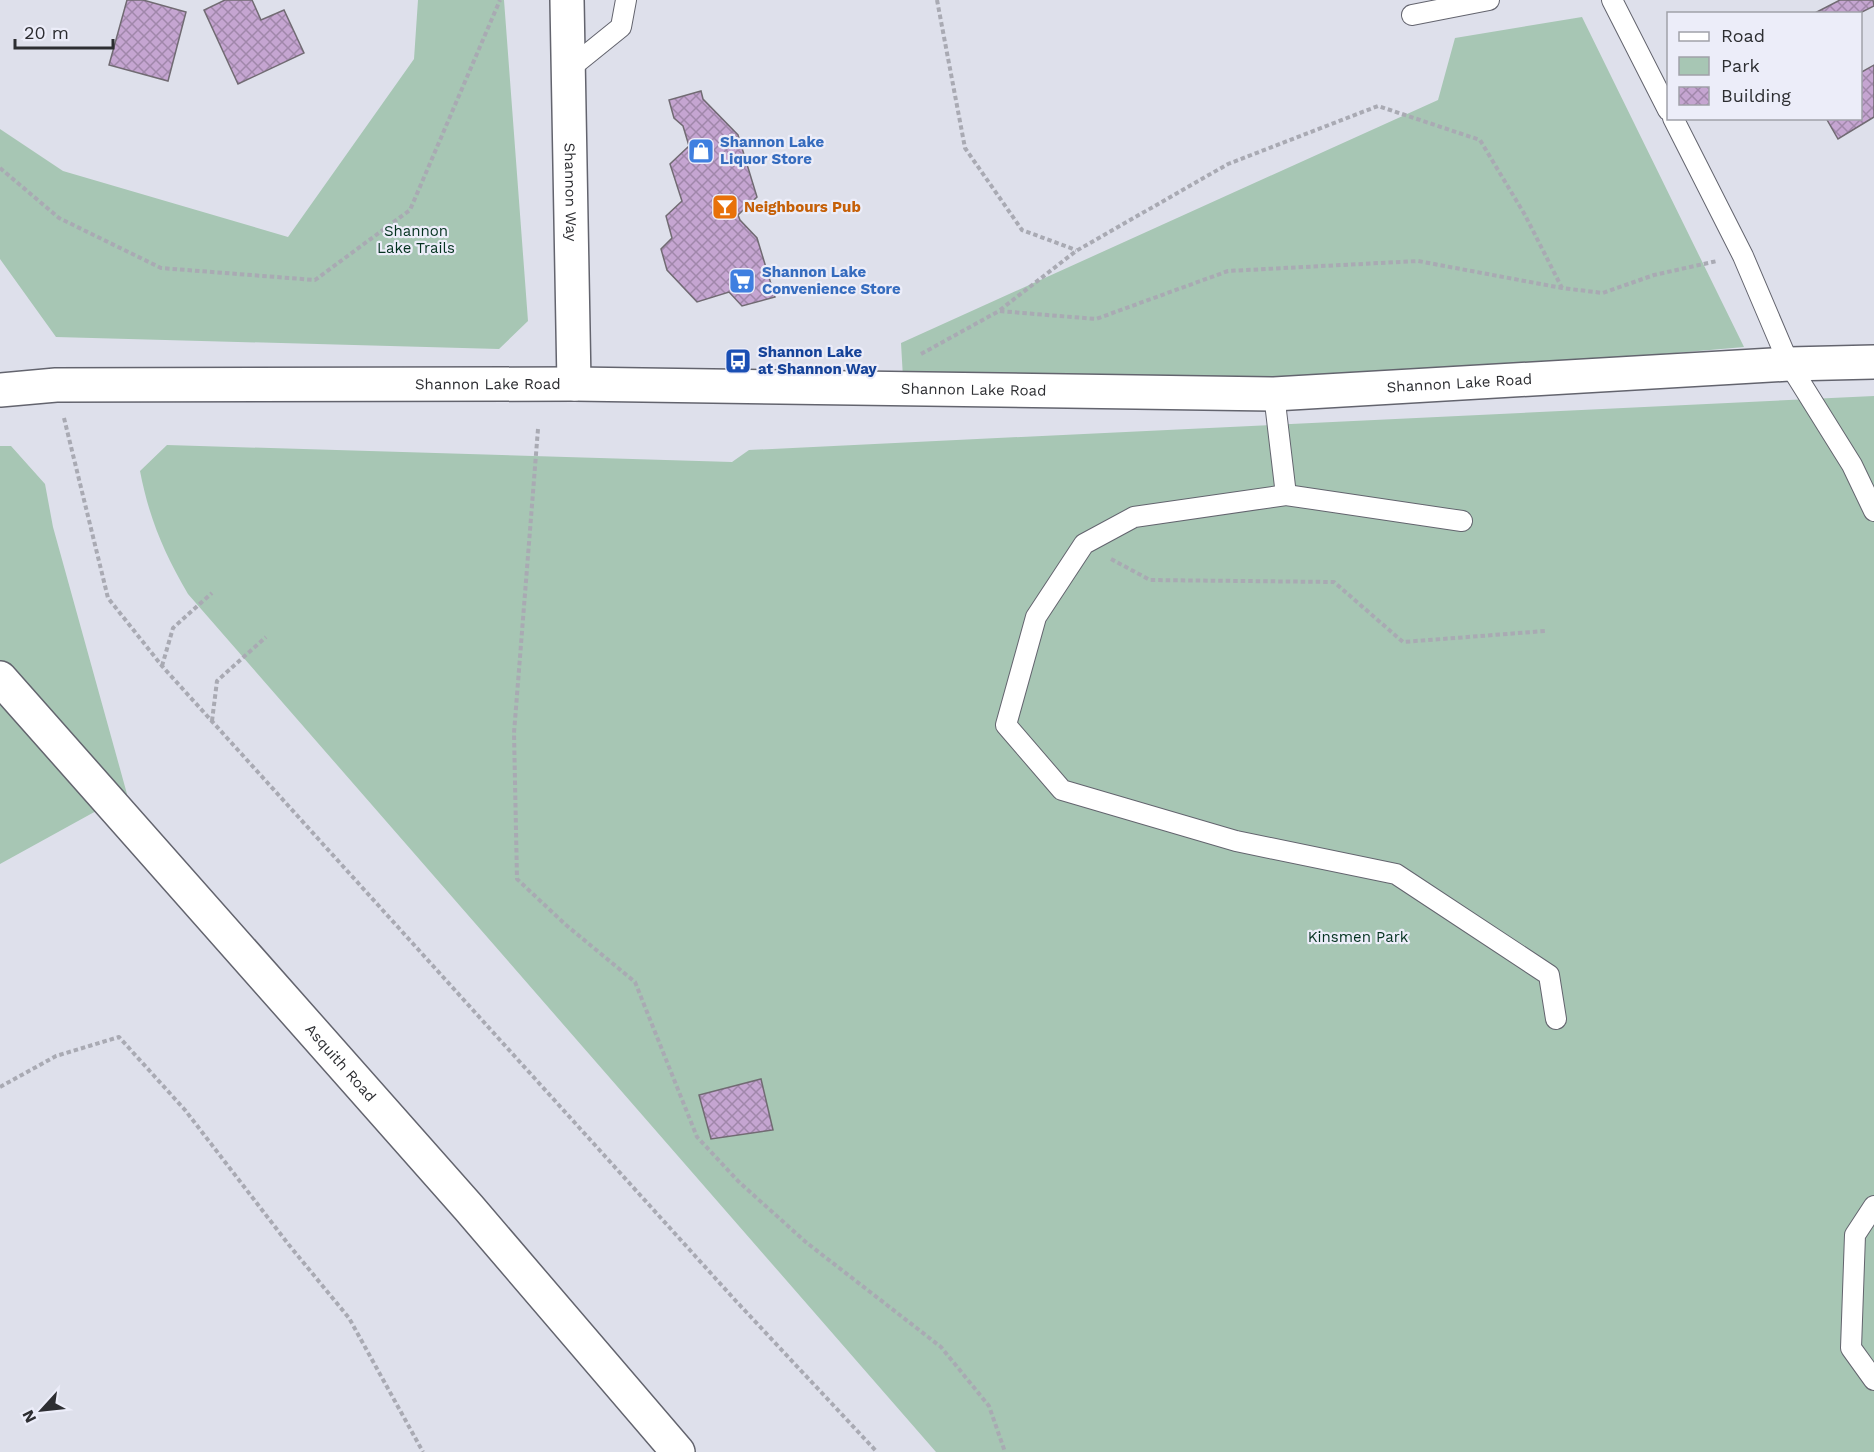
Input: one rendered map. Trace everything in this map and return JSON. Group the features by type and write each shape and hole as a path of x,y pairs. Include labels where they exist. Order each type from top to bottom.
{"main road":[{"name":"Shannon Way","path":"567,0 574,384"},
{"name":"Shannon Lake Road","path":"0,390 56,385 574,384 1274,394 1789,364 1874,362"},
{"name":"Asquith Road","path":"0,678 469,1208 678,1452"}],"lane":[{"path":"568,69 621,27 626,0"},
{"path":"1412,15 1488,0"},
{"path":"1612,0 1667,108"},
{"path":"1674,120 1743,256 1789,364 1852,465 1874,511"},
{"path":"1274,394 1286,495"},
{"path":"1462,521 1286,495 1134,517 1084,544 1036,617 1006,725 1062,790 1236,841 1396,874 1549,975 1556,1019"},
{"path":"1874,1206 1855,1235 1851,1348 1874,1380"}],"path":[{"path":"0,168 58,218 161,268 315,280 410,210 500,0"},
{"path":"937,0 965,148 1022,230 1076,251"},
{"path":"917,357 999,311 1076,251 1228,164 1378,106 1480,140 1525,215 1562,288"},
{"path":"999,311 1096,319 1228,271 1418,261 1562,288 1603,293 1654,275 1743,256"},
{"path":"56,385 108,598 162,666 727,1292 877,1452"},
{"path":"538,429 514,733 517,879 566,925 635,982 697,1137 740,1183 807,1243 941,1347 988,1406 1005,1452"},
{"path":"1084,544 1150,580 1334,582 1403,642 1545,631"},
{"path":"162,666 173,628 212,593"},
{"path":"212,721 217,681 266,637"},
{"path":"0,1087 56,1056 119,1037 185,1110 349,1318 423,1452"}],"green space":[{"name":"Shannon Lake Trails","path":"418,0 504,0 528,321 499,349 56,337 0,259 0,129 63,171 288,237 414,59"},
{"path":"1582,17 1744,347 1459,372 1271,377 903,378 901,343 1438,100 1455,38"},
{"name":"Kinsmen Park","path":"1874,396 1874,1452 936,1452 188,594 158,535 140,471 167,445 732,462 749,450"},
{"path":"0,446 11,446 45,484 53,527 127,794 0,864"}],"building":[{"path":"127,0 143,0 186,12 168,81 109,65"},
{"path":"225,0 252,0 261,20 284,10 304,53 238,84 204,10"},
{"path":"1840,0 1873,0 1874,6 1862,12 1817,12"},
{"path":"1874,65 1874,117 1838,139 1827,120 1862,120 1862,72"},
{"path":"701,91 703,99 738,135 757,197 738,215 757,238 775,297 742,306 729,292 697,302 667,270 661,249 672,238 666,216 682,201 670,164 689,146 683,126 674,118 669,100"},
{"path":"761,1079 773,1130 711,1139 699,1095"}],"place":[{"name":"Shannon Lake Liquor Store","path":"701,151"},
{"name":"Neighbours Pub","path":"725,207"},
{"name":"Shannon Lake Convenience Store","path":"742,281"},
{"name":"Shannon Lake at Shannon Way","path":"738,361"}]}
